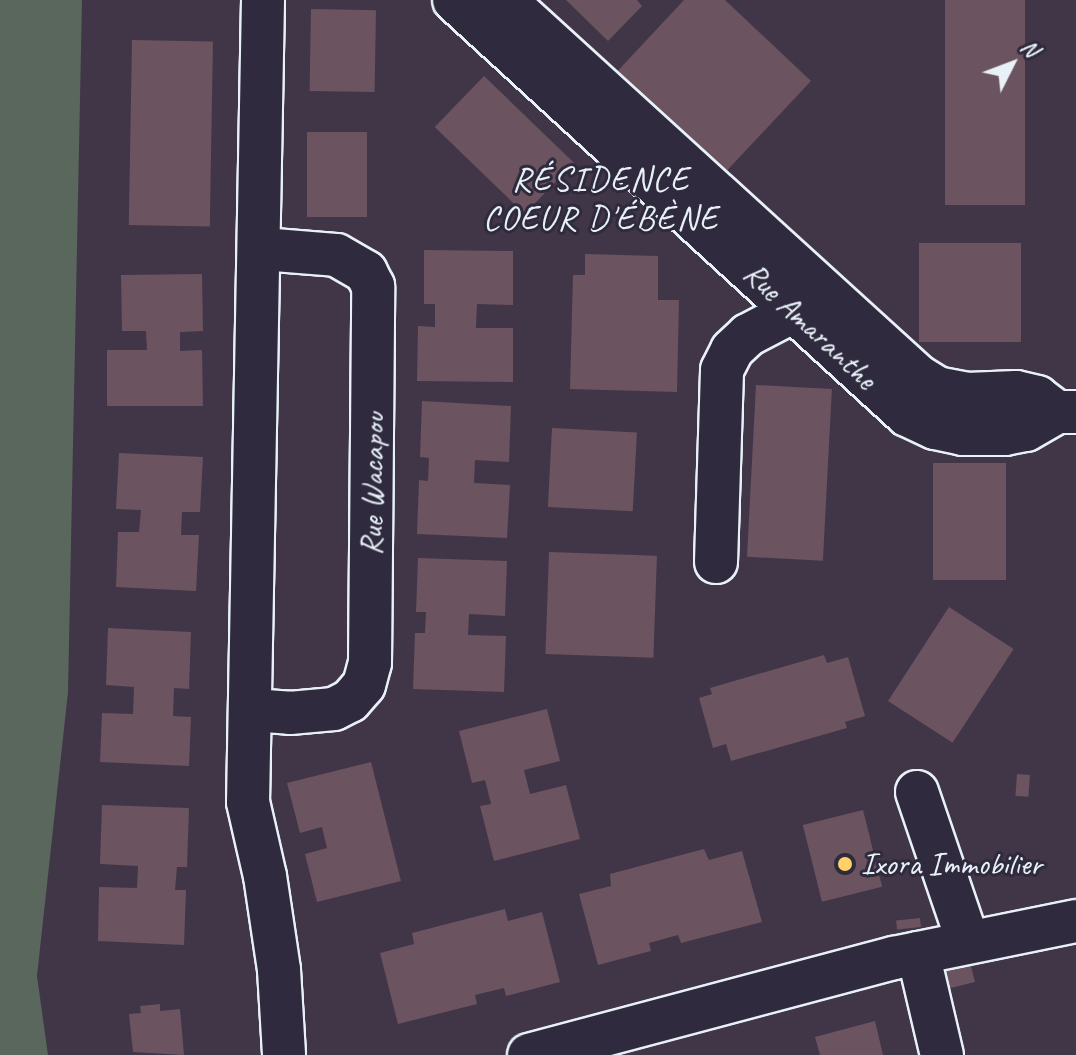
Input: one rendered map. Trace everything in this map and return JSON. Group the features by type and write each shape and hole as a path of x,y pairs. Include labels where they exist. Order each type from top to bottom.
{"street":[{"path":"263,0 261,249 248,802 265,876 279,970 284,1055"},
{"name":"Rue Amaranthe","path":"505,0 918,376 937,388 967,394 1016,392 1037,397 1066,412"},
{"name":"Rue Amaranthe","path":"460,2 907,415 935,428 963,434 1005,434 1026,430 1066,412"},
{"name":"Rue Wacapou","path":"251,710 290,713 334,709 350,701 364,685 370,648 373,286 366,272 336,255 261,249"},
{"path":"716,562 722,370 732,350 748,335 794,311"},
{"path":"917,792 968,942"},
{"path":"529,1055 918,953 1076,921"},
{"path":"918,953 942,1055"}],"green space":[{"path":"0,0 82,0 68,692 37,976 48,1055 0,1055"}],"building":[{"path":"566,0 637,0 642,6 608,41"},
{"path":"684,0 725,0 811,81 719,179 612,77"},
{"path":"945,0 1025,0 1025,205 945,205"},
{"path":"311,9 376,10 375,92 310,91"},
{"path":"132,40 213,41 210,226 129,225"},
{"path":"484,76 574,163 525,214 435,127"},
{"path":"307,132 367,132 367,217 307,217"},
{"path":"919,243 1021,243 1021,342 919,342"},
{"path":"424,250 513,251 513,305 477,304 476,328 513,328 513,382 417,381 418,326 435,327 435,304 424,304"},
{"path":"585,254 658,256 658,300 679,300 677,392 570,389 573,275 585,275"},
{"path":"202,274 203,331 180,332 180,351 202,350 203,406 107,406 107,350 147,350 146,331 122,331 121,275"},
{"path":"756,385 832,389 823,561 747,557"},
{"path":"422,401 511,406 509,462 475,460 474,483 510,485 507,538 417,534 419,480 428,481 429,458 420,457"},
{"path":"552,428 637,432 633,511 548,507"},
{"path":"119,453 203,457 200,512 182,512 181,535 199,535 196,591 116,587 118,532 139,532 141,510 116,509"},
{"path":"933,463 1006,463 1006,580 933,580"},
{"path":"549,552 657,556 653,658 545,654"},
{"path":"418,558 507,561 505,616 469,614 468,635 506,636 504,692 413,689 415,633 425,633 426,612 416,612"},
{"path":"949,607 1014,649 953,743 888,701"},
{"path":"108,628 191,632 189,689 174,688 173,716 191,717 189,766 100,762 102,713 133,714 134,687 106,685"},
{"path":"824,655 827,663 848,657 865,716 845,722 847,728 731,761 726,744 713,748 699,698 712,694 710,688"},
{"path":"547,709 560,761 524,770 530,794 566,785 580,839 494,861 480,806 491,804 485,780 472,783 459,731"},
{"path":"371,762 401,881 317,902 305,854 327,848 322,827 300,833 287,783"},
{"path":"1017,774 1030,775 1028,797 1015,796"},
{"path":"102,805 189,808 187,867 177,867 175,890 186,890 184,945 98,941 99,887 137,888 138,866 100,864"},
{"path":"863,810 882,887 822,902 803,825"},
{"path":"704,849 709,860 742,851 762,922 681,943 678,935 649,943 651,951 598,965 579,894 611,886 610,874"},
{"path":"505,909 508,921 542,912 560,982 506,996 504,988 475,995 477,1004 398,1024 380,953 414,944 412,933"},
{"path":"920,918 921,927 897,929 896,921"},
{"path":"968,954 975,982 951,988 945,985 939,967"},
{"path":"160,1004 160,1011 180,1009 184,1055 133,1052 129,1014 141,1013 140,1006"},
{"path":"875,1021 883,1055 820,1055 815,1037"}],"place":[{"name":"Ixora Immobilier","path":"845,864"}],"district":[{"name":"RÉSIDENCE COEUR D'ÉBÈNE","path":"601,198"}]}
